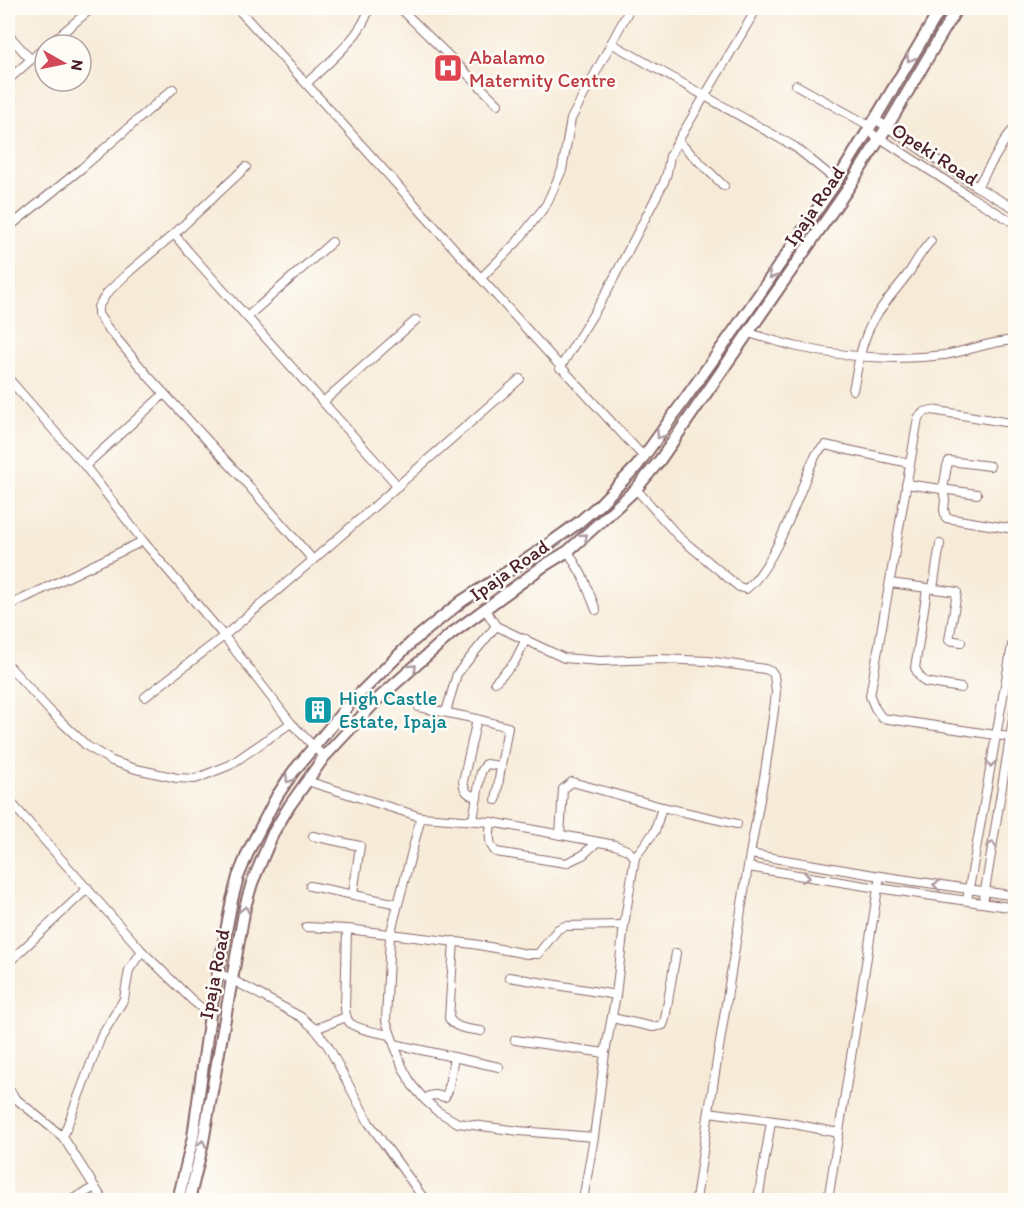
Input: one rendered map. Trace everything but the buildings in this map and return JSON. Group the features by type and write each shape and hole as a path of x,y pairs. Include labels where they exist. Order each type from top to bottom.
{"main road":[{"name":"Ipaja Road","path":"178,1200 193,1137 210,1015 232,900 249,850 277,796 313,746 358,694 414,640 462,601 578,523 613,491 644,457 738,326 837,181 941,8"},
{"name":"Ipaja Road","path":"191,1199 245,907 252,883 273,833 290,805 324,757 379,698 438,645 542,567 568,551 636,489 660,460 847,190 887,128 957,8"}],"street":[{"path":"62,33 92,8"},
{"path":"237,8 307,83 560,368 644,457"},
{"path":"307,83 362,27 369,8"},
{"path":"400,8 498,104"},
{"path":"481,278 517,242 546,205 562,170 571,119 630,8"},
{"path":"560,368 605,295 658,193 667,173 670,156 678,141 757,8"},
{"path":"8,34 31,60 8,80"},
{"path":"611,43 795,147 837,181"},
{"path":"796,85 871,125"},
{"path":"8,228 173,89"},
{"name":"Opeki Road","path":"1016,209 977,187 887,128 871,125 874,135 1016,224"},
{"path":"977,187 1016,126"},
{"path":"678,141 724,186"},
{"path":"246,167 107,293 100,304 99,317 164,394 241,477 313,560"},
{"path":"174,234 398,486"},
{"path":"853,390 866,335 887,299 931,241"},
{"path":"247,317 332,242"},
{"path":"323,402 416,320"},
{"path":"749,333 806,348 860,356 945,355 987,344 1016,340"},
{"path":"8,378 85,466 143,541 224,636 291,723 324,757"},
{"path":"145,698 224,636 520,379"},
{"path":"85,466 164,394"},
{"path":"1009,737 882,718 870,696 918,418 924,412 932,410 1016,424"},
{"path":"636,489 679,537 739,587 746,589 754,582 773,553 811,465 825,445 909,463"},
{"path":"990,466 949,461 943,489 946,518 1014,529"},
{"path":"906,484 976,494"},
{"path":"8,606 143,541"},
{"path":"940,544 915,668 926,682 961,688"},
{"path":"568,551 583,577 596,609"},
{"path":"890,583 957,592 949,640 961,642"},
{"path":"485,609 496,626 564,658 600,661 660,659 708,662 765,669 774,675 776,692 765,772 696,1200"},
{"path":"967,900 1016,623"},
{"path":"446,712 457,674 496,626"},
{"path":"495,682 514,663 526,639"},
{"path":"8,665 50,711 87,746 112,761 177,778 195,779 230,765 291,723"},
{"path":"982,903 1015,701"},
{"path":"419,707 508,727 496,800"},
{"path":"477,719 463,781 464,789 469,795 477,798"},
{"path":"473,820 483,768 486,764 501,766"},
{"path":"307,781 421,817 491,822 604,843 621,847 635,857"},
{"path":"560,835 563,789 572,782 662,807 737,824"},
{"path":"8,799 142,951 210,1015"},
{"path":"583,1200 635,857 655,831 662,807"},
{"path":"421,817 390,935 386,1021 402,1066 412,1085 437,1111 458,1123 594,1137"},
{"path":"491,822 489,838 496,852 566,863 583,855 596,843"},
{"path":"313,836 360,846 353,894"},
{"path":"750,854 1016,896"},
{"path":"748,867 1016,908"},
{"path":"828,1200 880,876"},
{"path":"310,886 398,904"},
{"path":"8,963 88,888"},
{"path":"306,927 347,929 454,941 538,954 558,929 566,926 624,925"},
{"path":"347,929 346,1017 354,1026 390,1035"},
{"path":"454,941 448,1018 458,1026 481,1031"},
{"path":"63,1137 101,1037 124,999 129,970 142,951"},
{"path":"612,1018 652,1027 663,1025 676,953"},
{"path":"218,973 301,1017 315,1029 327,1046 369,1123 427,1200"},
{"path":"509,977 616,994"},
{"path":"315,1029 346,1017"},
{"path":"515,1040 606,1053"},
{"path":"394,1044 499,1067"},
{"path":"426,1100 429,1096 435,1095 445,1097 454,1057"},
{"path":"8,1088 11,1099 63,1137 103,1200"},
{"path":"709,1112 839,1133"},
{"path":"758,1200 771,1122"},
{"path":"71,1200 95,1187"}],"place":[{"name":"Abalamo Maternity Centre","path":"448,68"},
{"name":"High Castle Estate, Ipaja","path":"318,710"}]}
